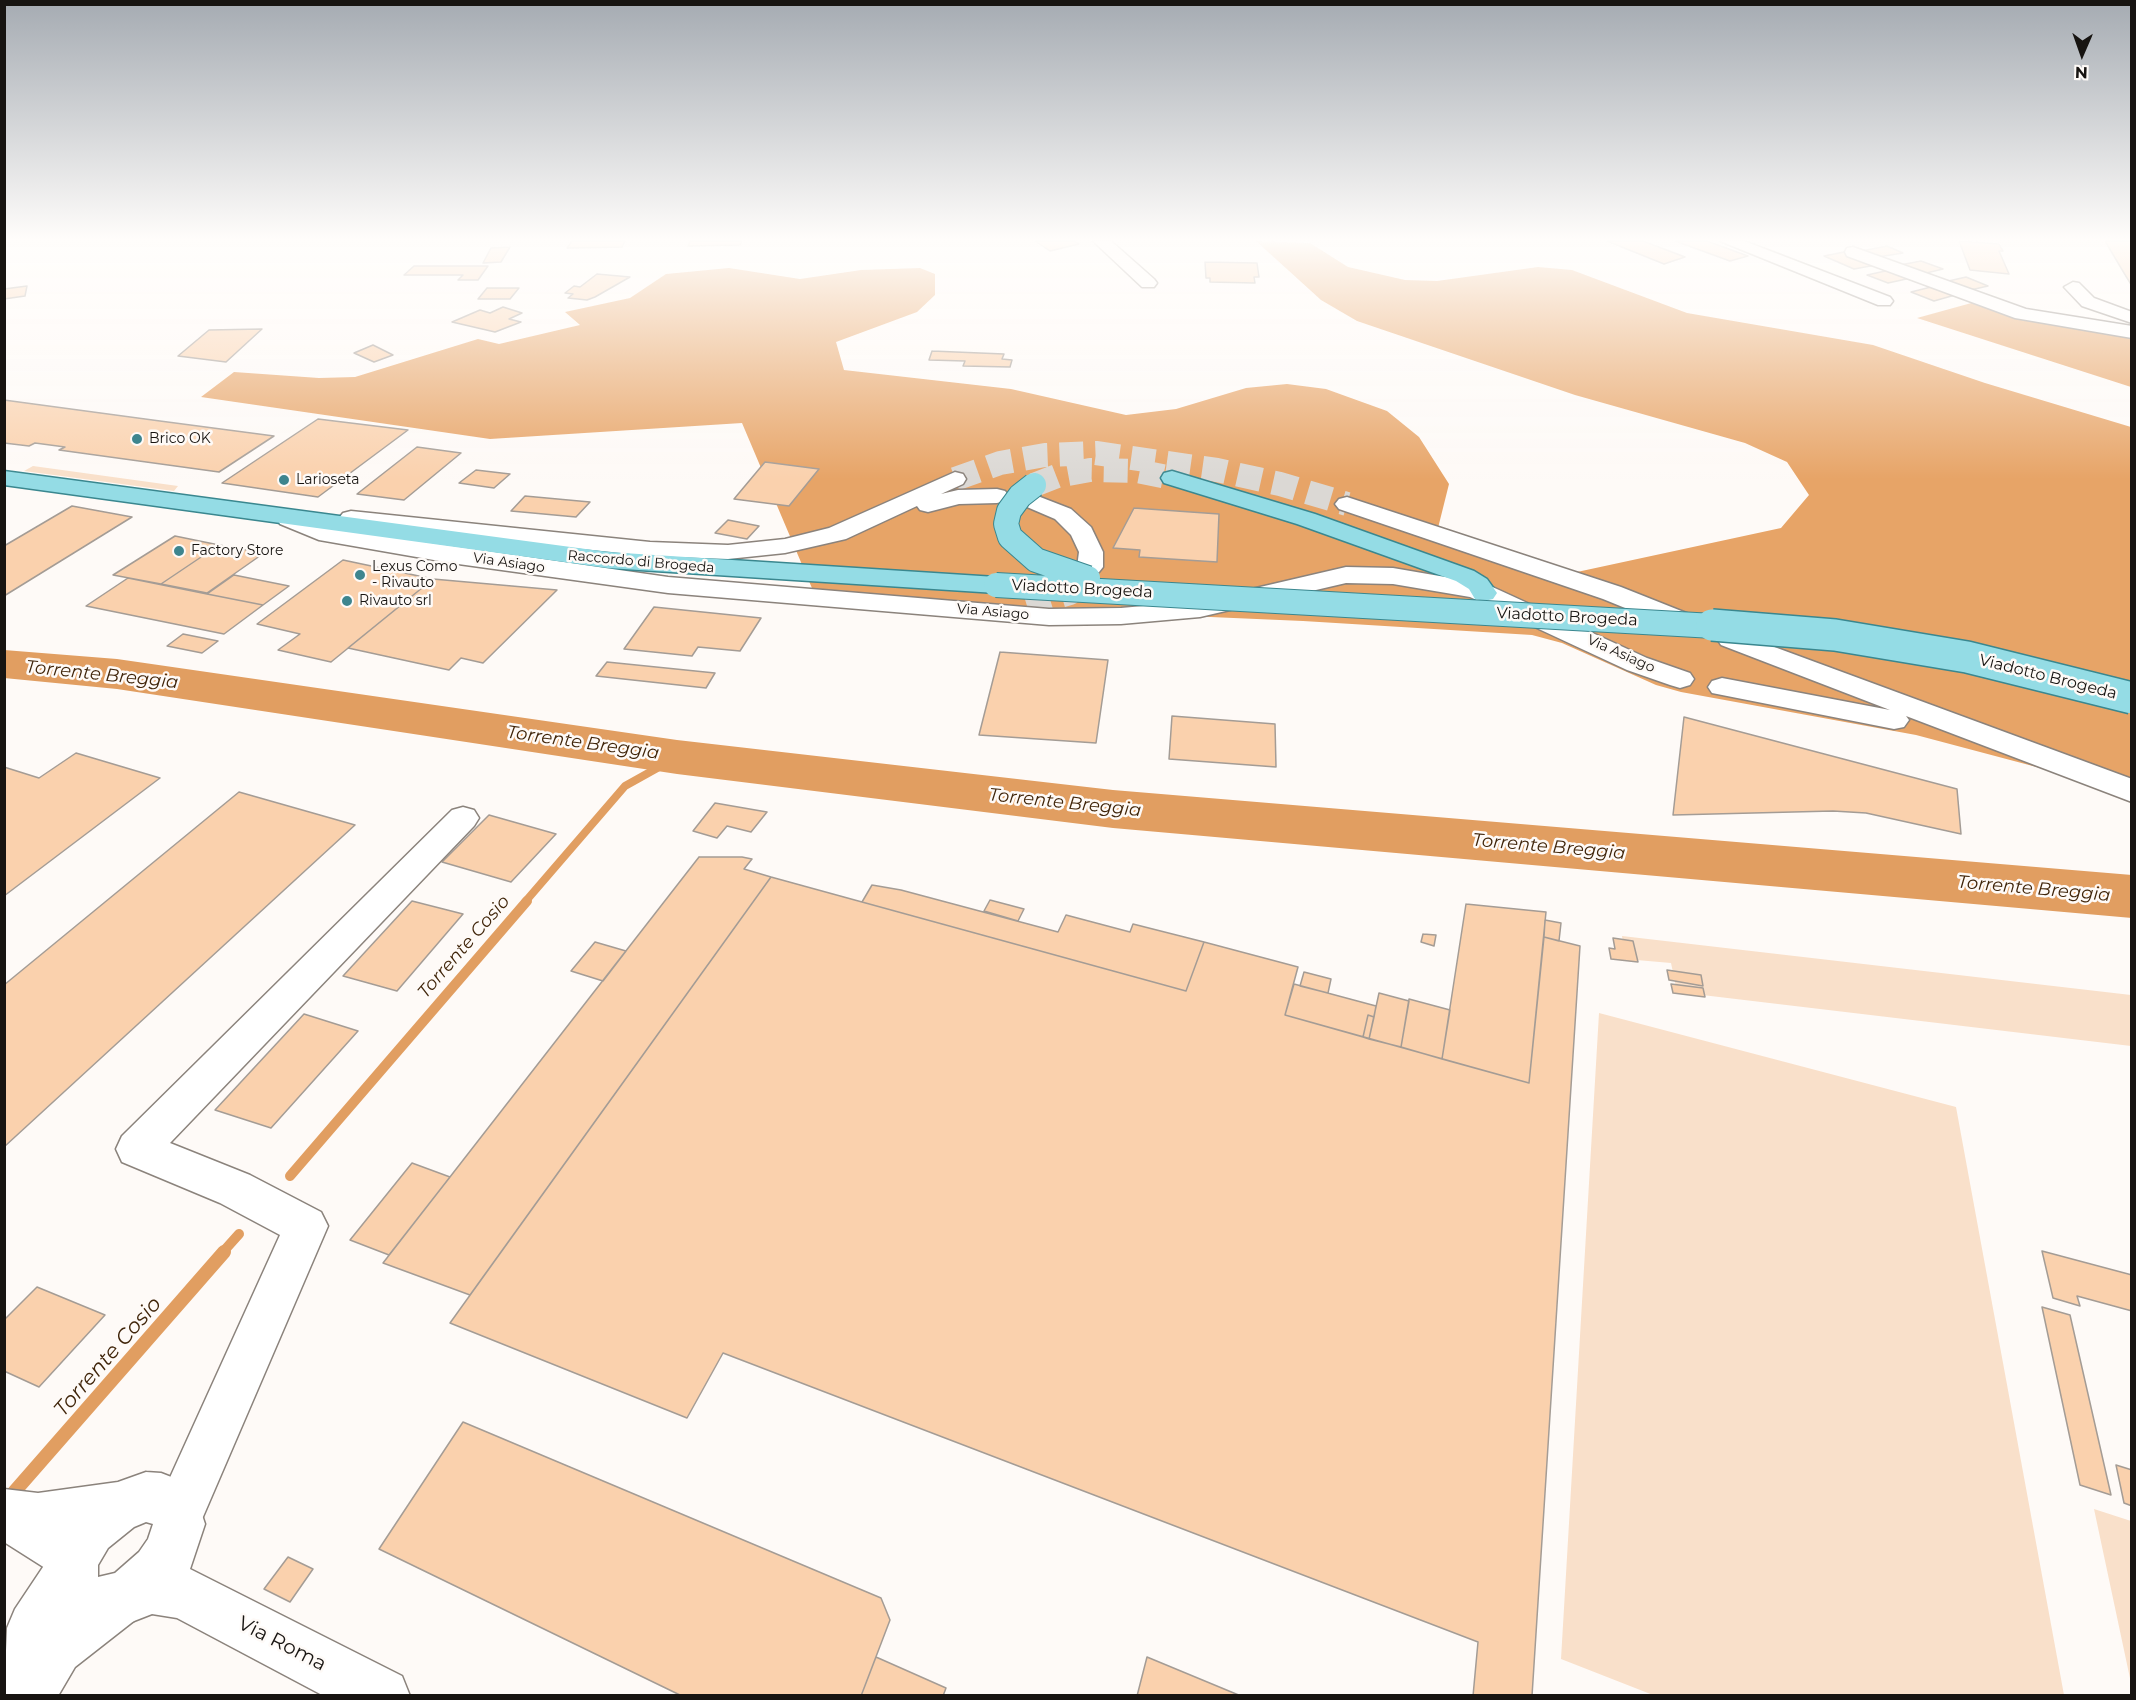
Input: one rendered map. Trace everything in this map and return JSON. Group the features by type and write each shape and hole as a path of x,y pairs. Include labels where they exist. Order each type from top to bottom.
{"main road":[{"name":"Via Asiago","path":"4,478 289,519"},
{"path":"1172,478 1306,519 1465,576 1478,584 1484,593"},
{"path":"1034,493 1014,501 1007,518 1010,537 1024,552 1050,567 1071,574 1163,594"},
{"name":"Raccordo di Brogeda","path":"289,519 608,561 996,585"},
{"name":"Viadotto Brogeda","path":"996,585 1695,624 1835,635 1968,657 2132,698"}],"street":[{"path":"2061,320 2132,332"},
{"name":"Via Asiago","path":"289,519 346,518 697,552 760,549 837,534 955,479"},
{"path":"1034,493 1063,514 1082,532 1091,552 1090,567"},
{"path":"837,534 947,499 997,496"},
{"path":"1347,504 1612,593 2063,767 2132,791"},
{"name":"Via Asiago","path":"289,519 328,535 656,584 1077,618 1200,609 1346,575 1432,581 1484,593 1637,664 1680,679 1722,687"},
{"path":"977,610 1027,606"},
{"path":"1680,679 1653,660 1647,642 1656,632 1665,629 1701,628"},
{"path":"1722,687 1744,681 1753,672 1751,658 1731,639"},
{"path":"1722,687 1878,715 2063,767"},
{"path":"27,1693 56,1648 157,1568 306,1226 235,1189 137,1149 463,818"},
{"name":"Via Roma","path":"118,1507 146,1497 161,1498 171,1504 157,1568 382,1695"},
{"path":"27,1693 34,1628 90,1530 118,1507"},
{"path":"5,1514 38,1519 118,1507"},
{"path":"5,1514 72,1565"},
{"path":"72,1565 73,1590 82,1599 98,1604 157,1568"}],"shaded area":[{"path":"575,320 894,320 836,342 844,370 1011,389 1126,415 1176,409 1246,388 1287,384 1326,389 1387,411 1419,437 1449,484 1438,528 1577,572 1781,528 1809,495 1787,462 1745,443 1575,395 1357,321 1730,320 1873,345 1985,383 2131,427 2131,797 2078,778 1916,735 1681,692 1656,685 1562,643 1532,635 1303,621 817,600 742,423 490,439 201,397 234,372 319,378 355,377 478,339 499,344 580,325"},
{"path":"1924,320 2062,320 2131,335 2131,387"},
{"path":"33,466 178,486 174,491 24,471"},
{"path":"1622,936 2131,995 2131,1046 1677,992 1671,963 1625,959"},
{"path":"1599,1013 1956,1107 2064,1695 1653,1695 1561,1659"},
{"path":"2094,1509 2131,1521 2131,1683"}],"building":[{"path":"514,320 521,322 495,332 452,322"},
{"path":"262,329 226,362 178,356 209,330"},
{"path":"373,345 393,355 374,362 354,353"},
{"path":"932,351 1004,354 1002,359 1012,360 1010,367 963,366 965,361 929,360"},
{"name":"Brico OK","path":"4,400 274,436 219,472 59,450 65,447 35,443 29,446 4,443"},
{"path":"318,419 408,430 318,497 222,483"},
{"path":"417,447 461,453 404,500 357,494"},
{"path":"765,462 819,469 789,506 734,499"},
{"path":"476,470 510,474 494,488 459,483"},
{"path":"525,496 590,502 576,517 511,511"},
{"path":"72,506 132,517 4,596 4,546"},
{"path":"1134,508 1219,514 1217,562 1139,557 1140,550 1113,548"},
{"path":"728,520 759,526 747,539 715,533"},
{"path":"175,536 219,545 161,584 113,575"},
{"path":"219,545 264,553 207,593 161,584"},
{"name":"Rivauto srl","path":"343,560 433,579 331,662 278,650 300,634 257,624"},
{"path":"234,575 289,586 263,605 207,594"},
{"path":"128,578 263,605 224,634 86,606"},
{"path":"433,579 557,590 483,663 461,658 449,670 348,648"},
{"path":"654,607 761,618 740,651 698,647 692,656 624,649"},
{"path":"183,634 218,641 202,653 167,646"},
{"path":"1000,652 1108,660 1096,743 979,735"},
{"path":"607,662 715,673 706,688 596,676"},
{"path":"1172,716 1275,724 1276,767 1169,759"},
{"path":"1684,717 1957,789 1961,834 1866,813 1833,811 1673,815"},
{"path":"76,753 160,778 4,896 4,767 39,778"},
{"path":"239,792 355,825 4,1147 4,985"},
{"path":"715,803 767,812 751,832 727,826 717,838 693,831"},
{"path":"489,815 556,834 511,882 442,862"},
{"path":"699,857 752,859 744,869 771,877 470,1295 383,1263"},
{"path":"771,877 1186,991 1204,942 1298,967 1285,1015 1529,1083 1544,937 1580,946 1532,1696 1473,1696 1478,1642 723,1353 687,1418 450,1323"},
{"path":"872,885 901,890 1058,932 1066,915 1130,932 1133,924 1204,942 1186,991 862,902"},
{"path":"990,900 1024,909 1018,921 984,911"},
{"path":"412,901 463,914 397,991 343,976"},
{"path":"1466,904 1546,912 1529,1083 1442,1059"},
{"path":"1545,920 1561,923 1559,941 1544,937"},
{"path":"1423,934 1436,935 1434,946 1421,942"},
{"path":"1613,938 1633,941 1638,962 1611,959 1609,948 1615,949"},
{"path":"595,942 626,951 603,981 571,971"},
{"path":"1667,970 1701,975 1703,986 1669,980"},
{"path":"1304,972 1331,979 1328,993 1300,986"},
{"path":"1294,984 1376,1006 1374,1017 1368,1015 1363,1037 1285,1015"},
{"path":"1671,984 1703,988 1705,997 1673,993"},
{"path":"1379,993 1409,1001 1401,1047 1369,1039"},
{"path":"1409,999 1450,1010 1442,1059 1401,1047"},
{"path":"304,1014 358,1031 271,1128 215,1110"},
{"path":"1368,1015 1374,1017 1369,1039 1363,1037"},
{"path":"412,1163 450,1177 389,1255 350,1240"},
{"path":"2042,1251 2132,1275 2132,1311 2077,1296 2080,1306 2053,1298"},
{"path":"37,1287 105,1315 39,1387 4,1371 4,1320"},
{"path":"2042,1307 2070,1315 2111,1495 2080,1485"},
{"path":"463,1422 881,1598 890,1620 861,1696 682,1696 379,1549"},
{"path":"2116,1465 2132,1470 2132,1506 2124,1503"},
{"path":"288,1557 313,1569 290,1602 264,1589"},
{"path":"876,1657 946,1688 943,1696 861,1696"},
{"path":"1147,1657 1241,1696 1137,1696"}],"waterway":[{"name":"Torrente Breggia","path":"4,664 117,674 677,757 1113,809 2132,897"},
{"name":"Torrente Cosio","path":"525,902 625,786 677,757"},
{"name":"Torrente Cosio","path":"290,1176 527,901"},
{"name":"Torrente Cosio","path":"222,1253 239,1234"},
{"name":"Torrente Cosio","path":"8,1499 224,1252"}],"tunnel":[{"path":"955,479 1000,463 1045,455 1096,453 1217,470 1280,484 1347,504"},
{"path":"1034,485 1057,476 1090,470 1137,471 1172,478"},
{"path":"1027,606 1070,593 1086,575"}],"place":[{"name":"Brico OK","path":"137,439"},
{"name":"Larioseta","path":"284,480"},
{"name":"Factory Store","path":"179,551"},
{"name":"Lexus Como - Rivauto","path":"360,575"},
{"name":"Rivauto srl","path":"347,601"}]}
